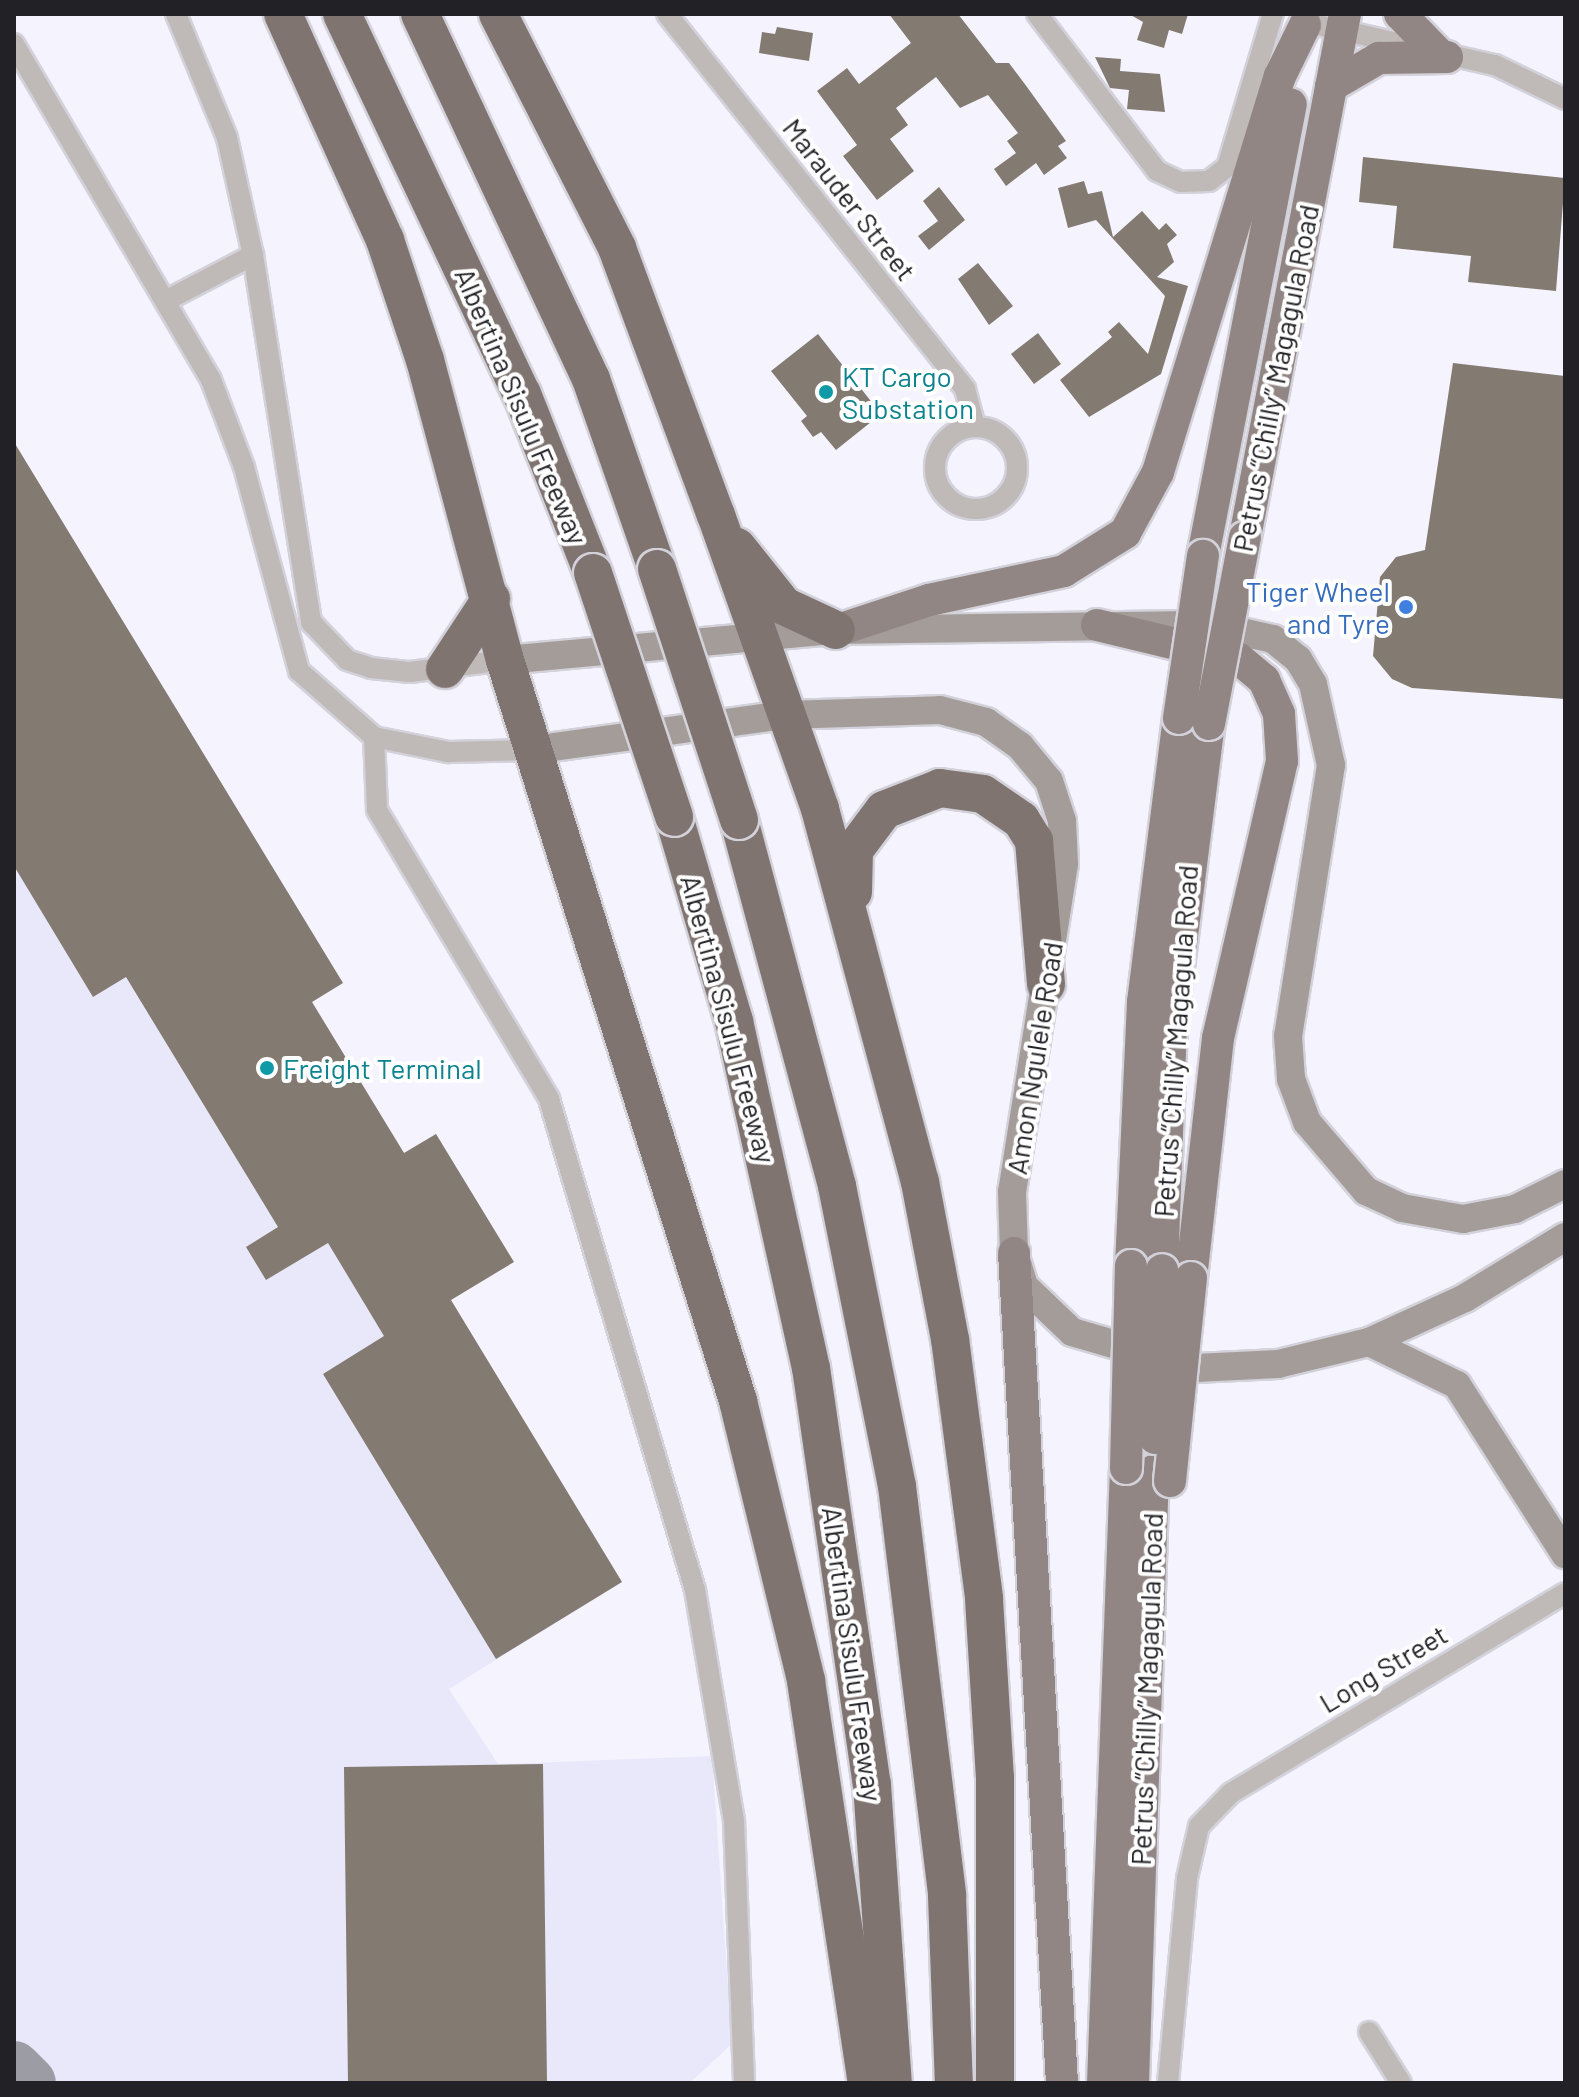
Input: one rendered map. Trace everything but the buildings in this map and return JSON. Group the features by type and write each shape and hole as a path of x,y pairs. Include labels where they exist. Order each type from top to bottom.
{"highway":[{"path":"283,14 385,240 491,599 505,660 532,750 671,1176 785,1586 840,1873 867,2083"},
{"name":"Albertina Sisulu Freeway","path":"342,14 522,394 593,573 674,817 734,1021 811,1368 872,1785 893,2083"},
{"path":"420,14 591,379 739,820 837,1186 897,1486 947,1896 954,2083"},
{"path":"498,14 617,248 760,639 871,987"},
{"path":"716,515 784,606 837,630"},
{"path":"445,669 491,599"},
{"path":"995,2083 995,1777 972,1493 920,1182 871,987 851,884 854,850 884,810 940,788 1004,804 1034,841 1046,984"}],"main road":[{"path":"1400,14 1443,55"},
{"path":"837,630 929,600 1064,571 1125,533 1158,472 1280,76 1305,20"},
{"name":"Petrus “Chilly” Magagula Road","path":"1194,721 1203,556 1264,269 1305,20"},
{"name":"Petrus “Chilly” Magagula Road","path":"1103,2083 1150,1474 1161,1271 1143,1002 1194,721 1245,537 1344,22"},
{"path":"1331,86 1379,58 1443,55"},
{"path":"1097,625 1239,659 1264,680 1279,714 1282,761 1161,1271 1150,1474"},
{"path":"505,660 837,630 1097,625 1251,628 1298,659 1313,684 1331,765 1288,1036 1291,1079 1330,1157 1366,1191 1402,1208 1463,1219 1515,1209 1565,1184"},
{"name":"Amon Ngulele Road","path":"532,750 785,715 940,710 986,722 1020,746 1049,781 1062,821 1064,864 1012,1192 1014,1253 1024,1286 1044,1310 1072,1332 1123,1352 1210,1368 1278,1364 1369,1342 1465,1298 1565,1237"},
{"path":"1014,1253 1062,2083"},
{"path":"1369,1342 1457,1385 1565,1554"},
{"name":"Petrus “Chilly” Magagula Road","path":"1133,2083 1147,1699 1150,1474"}],"street":[{"path":"176,14 227,138 253,255 311,622 347,660 410,672 505,660"},
{"name":"Marauder Street","path":"667,14 965,389 975,426"},
{"path":"1037,14 1157,171 1181,182 1209,181 1231,159 1273,14"},
{"path":"1305,20 1344,22 1443,55 1526,76 1565,99"},
{"path":"14,44 169,299 244,467 299,671 374,737 448,752 532,750"},
{"path":"169,299 253,255"},
{"path":"975,426 1010,442 1018,461 1005,498 988,508 950,500 938,484 941,445 975,426"},
{"path":"374,737 377,810 549,1099 677,1522 715,1686 732,1806 744,2083"},
{"name":"Long Street","path":"1168,2083 1191,1849 1199,1826 1231,1793 1565,1593"},
{"path":"1369,2032 1401,2083"}],"shaded area":[{"path":"14,442 343,983 312,1002 404,1153 436,1134 514,1262 451,1300 622,1582 449,1689 498,1764 712,1756 732,2044 691,2082 14,2083"}],"taxiway":[{"path":"14,2068 29,2083"}],"place":[{"name":"KT Cargo Substation","path":"826,392"},
{"name":"Tiger Wheel and Tyre","path":"1406,607"},
{"name":"Freight Terminal","path":"267,1068"}]}
